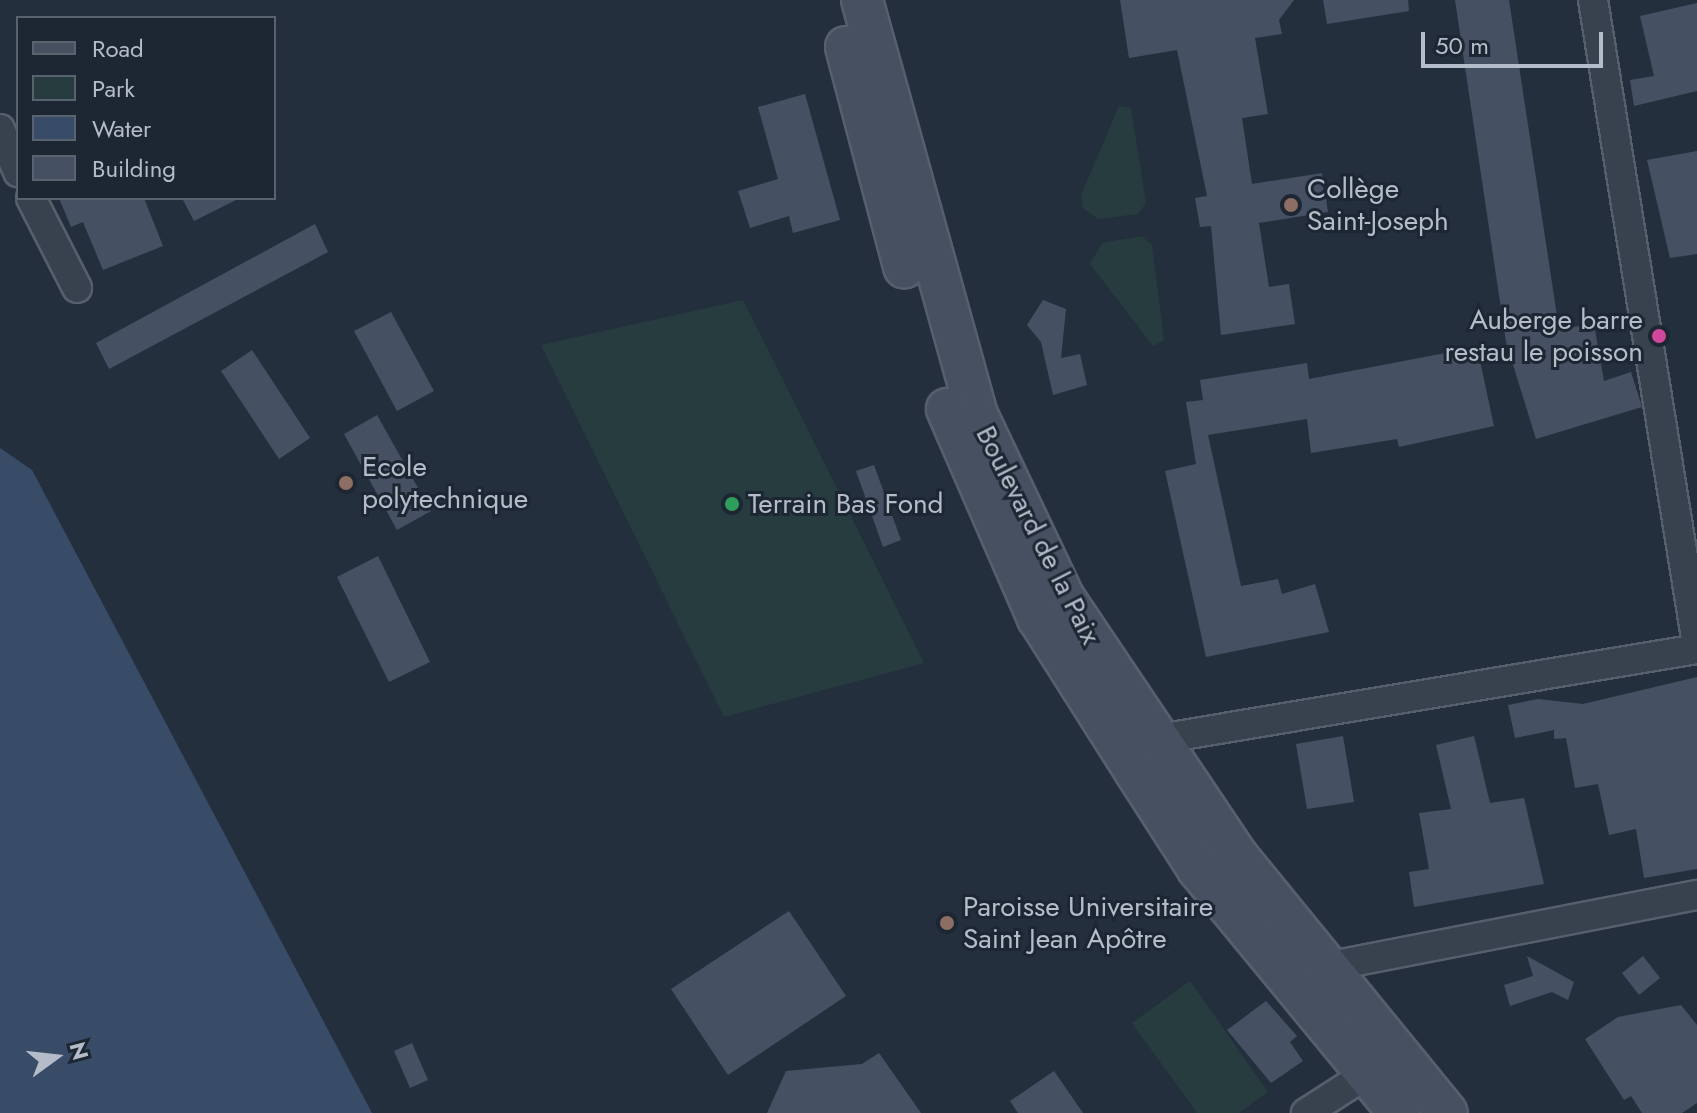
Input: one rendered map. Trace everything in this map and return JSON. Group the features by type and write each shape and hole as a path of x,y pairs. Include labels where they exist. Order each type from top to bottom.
{"main road":[{"name":"Boulevard de la Paix","path":"835,0 876,172 941,391 992,524 1038,618 1198,869 1447,1113"},
{"name":"Boulevard de la Paix","path":"862,0 978,417 1064,598 1306,973 1367,1074 1399,1113"}],"street":[{"path":"1153,740 1697,646 1593,0"},
{"path":"0,129 16,167"},
{"path":"32,200 77,288"},
{"path":"1306,973 1697,895"},
{"path":"1306,1113 1367,1074"}],"green space":[{"path":"1119,106 1131,108 1146,203 1138,214 1098,219 1083,208 1081,195"},
{"path":"1142,236 1152,245 1164,340 1153,346 1090,264 1102,243"},
{"name":"Terrain Bas Fond","path":"743,300 924,663 724,717 541,345"},
{"path":"1190,981 1268,1092 1239,1113 1197,1113 1132,1023"}],"water":[{"path":"0,448 32,470 372,1113 0,1113"}],"building":[{"path":"1120,0 1294,0 1279,20 1282,34 1255,38 1268,114 1242,118 1252,184 1322,173 1328,212 1259,223 1269,287 1289,284 1295,324 1221,335 1211,226 1200,227 1195,198 1207,196 1177,50 1129,58"},
{"path":"1323,0 1408,0 1409,11 1327,24"},
{"path":"1455,0 1509,0 1559,329 1594,324 1604,381 1631,372 1642,407 1536,439 1506,342"},
{"path":"1697,3 1697,91 1634,106 1630,80 1654,76 1640,16"},
{"path":"805,94 840,220 793,233 789,216 750,228 738,191 778,179 758,107"},
{"path":"1697,151 1697,254 1670,258 1647,160"},
{"path":"60,200 145,200 163,246 103,270 83,222 71,227"},
{"path":"183,200 236,200 194,221"},
{"path":"315,224 328,252 109,369 96,343"},
{"path":"1043,300 1066,309 1061,358 1080,354 1087,385 1053,395 1041,342 1027,325"},
{"path":"391,312 434,391 397,411 354,331"},
{"path":"1477,347 1494,426 1399,447 1397,439 1311,453 1307,419 1208,435 1241,586 1278,579 1282,594 1315,584 1329,632 1206,657 1165,471 1196,464 1186,402 1203,400 1200,380 1307,363 1309,379"},
{"path":"252,350 310,438 279,459 221,371"},
{"path":"377,415 431,511 397,530 344,434"},
{"path":"874,465 901,540 883,547 856,471"},
{"path":"378,556 430,662 389,682 337,577"},
{"path":"1697,677 1697,869 1644,878 1636,829 1609,835 1598,784 1575,788 1566,738 1554,739 1554,730 1515,738 1508,705 1538,699 1583,704"},
{"path":"1343,736 1354,802 1307,809 1296,744"},
{"path":"1474,736 1490,803 1524,798 1544,884 1414,907 1409,872 1429,869 1419,813 1451,809 1436,745"},
{"path":"789,911 846,996 728,1075 671,989"},
{"path":"1527,956 1574,982 1568,1000 1552,992 1510,1006 1504,985 1533,976"},
{"path":"1643,956 1660,978 1639,995 1622,973"},
{"path":"1266,1001 1297,1036 1290,1042 1303,1061 1271,1083 1227,1030"},
{"path":"1681,1005 1697,1025 1697,1103 1682,1113 1642,1113 1631,1096 1624,1100 1585,1039 1618,1017"},
{"path":"412,1043 428,1080 410,1088 394,1051"},
{"path":"879,1053 921,1113 767,1113 786,1071 862,1064"},
{"path":"1054,1071 1083,1113 1018,1113 1010,1101"}],"place":[{"name":"Collège Saint-Joseph","path":"1291,205"},
{"name":"Auberge barre restau le poisson","path":"1659,336"},
{"name":"Ecole polytechnique","path":"346,483"},
{"name":"Terrain Bas Fond","path":"732,504"},
{"name":"Paroisse Universitaire Saint Jean Apôtre","path":"947,923"}]}
